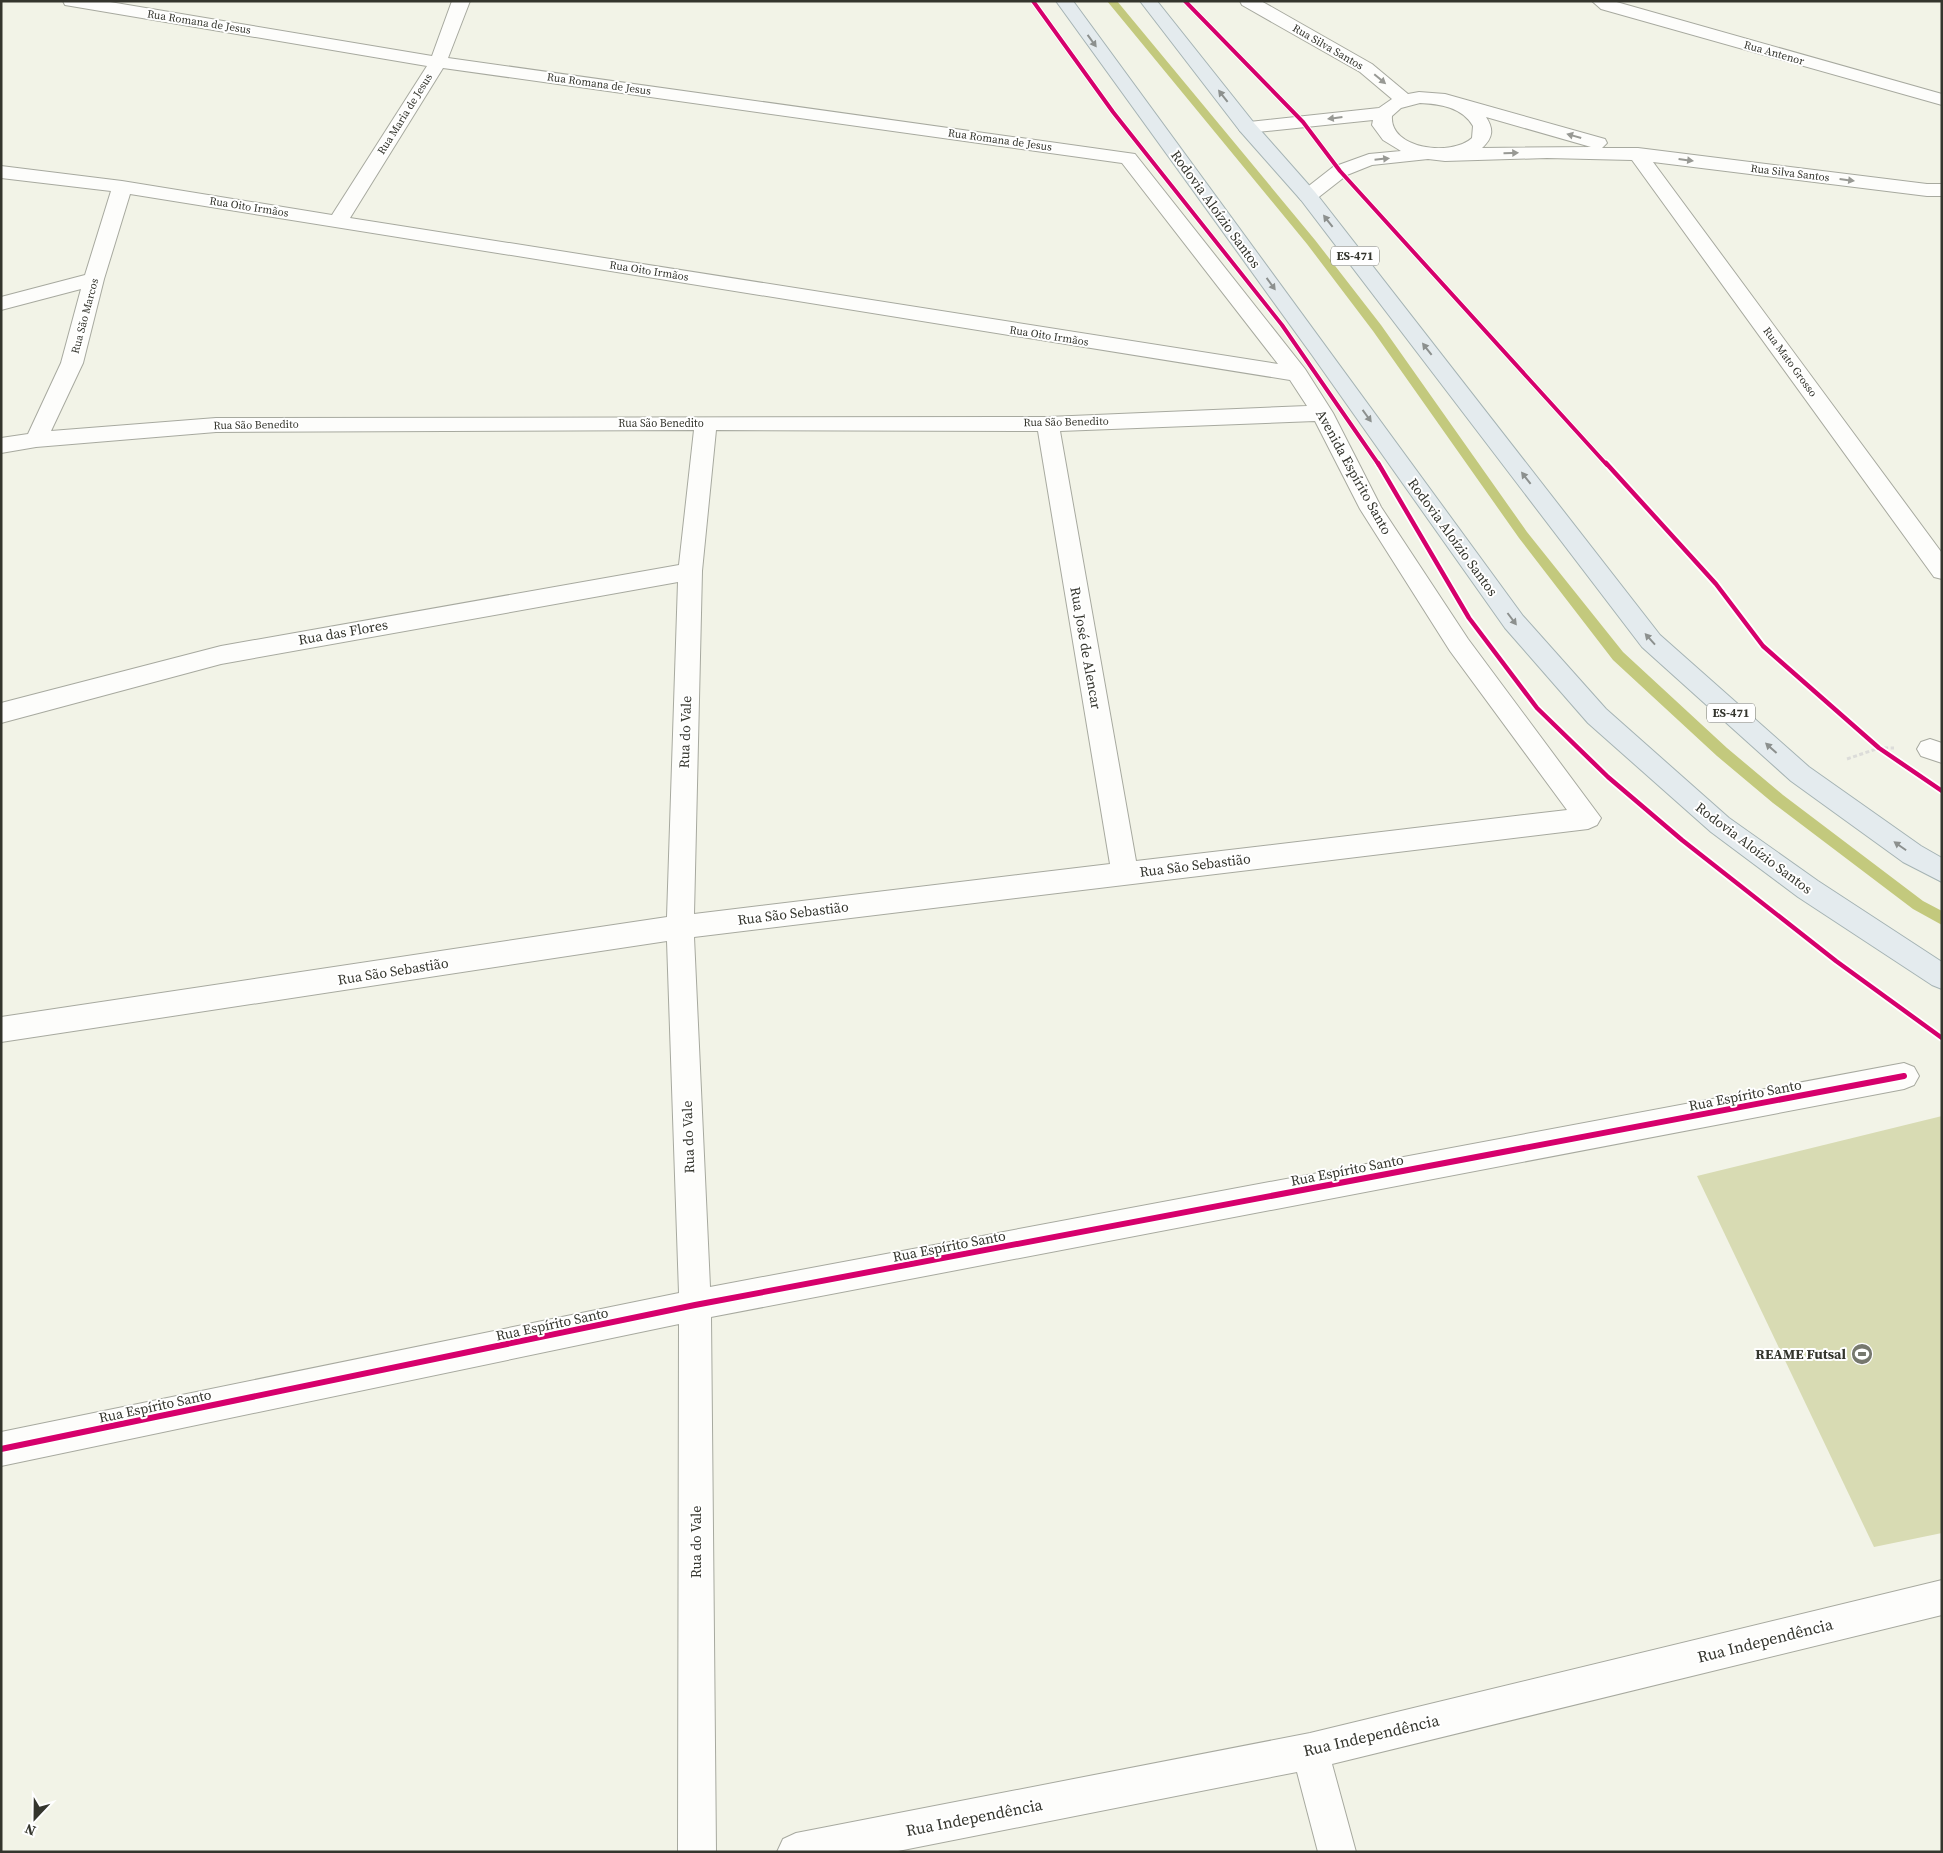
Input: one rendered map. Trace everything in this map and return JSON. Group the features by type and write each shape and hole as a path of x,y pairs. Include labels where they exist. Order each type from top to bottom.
{"main road":[{"name":"Rodovia Aloízio Santos","path":"1064,1 1319,350 1514,622 1597,716 1720,825 1808,889 1942,977"},
{"name":"ES-471","path":"1148,1 1247,126 1308,196 1651,641 1800,774 1912,854 1942,871"}],"street":[{"name":"Rua Romana de Jesus","path":"71,1 438,62 1128,158"},
{"name":"Rua Maria de Jesus","path":"338,221 438,62 461,1"},
{"name":"Rua Silva Santos","path":"1248,1 1366,68 1404,100"},
{"name":"Rua Antenor","path":"1603,3 1942,100"},
{"path":"1247,126 1303,122 1383,112 1392,105 1404,100 1419,97 1452,102 1476,115 1482,124 1484,132 1480,141 1472,148 1437,154 1400,146 1389,138 1383,130 1380,121 1383,112"},
{"name":"Rua Silva Santos","path":"1452,102 1638,154"},
{"name":"Rua Silva Santos","path":"1308,196 1340,171 1369,160 1437,154 1547,152 1638,154 1934,190"},
{"name":"Rua Mato Grosso","path":"1638,154 1942,570"},
{"name":"Avenida Espírito Santo","path":"1128,158 1296,374 1322,413 1371,509 1459,645 1588,818"},
{"name":"Rua Oito Irmãos","path":"1,172 122,187 1296,374"},
{"name":"Rua São Marcos","path":"36,440 72,363 94,279 122,187"},
{"path":"1934,190 1942,207"},
{"path":"1,304 94,279"},
{"name":"Rua São Benedito","path":"1,446 36,440 216,425 1048,424 1322,413"},
{"name":"Rua do Vale","path":"697,1852 695,1306 680,927 690,571 706,423"},
{"name":"Rua José de Alencar","path":"1048,424 1125,873"},
{"name":"Rua das Flores","path":"1,713 222,654 690,571"},
{"name":"Rua São Sebastião","path":"1,1030 680,927 1588,818"},
{"name":"Rua Espírito Santo","path":"1,1449 695,1306 1904,1076"},
{"name":"Rua Independência","path":"796,1852 1310,1751 1942,1596"},
{"path":"1310,1751 1337,1852"}],"path":[{"path":"1872,742 1886,753"},
{"path":"1800,774 1880,748 1936,751"}],"green space":[{"name":"REAME Futsal","path":"1942,1116 1942,1533 1874,1547 1697,1176"}],"waterway":[{"path":"1112,1 1311,242 1377,328 1523,535 1618,656 1722,752 1778,799 1918,905 1942,919"}],"cycle path":[{"path":"1033,1 1113,112 1282,325 1377,461 1469,618 1537,708 1608,777 1682,840 1836,961 1942,1038"},
{"path":"1185,1 1303,122 1340,171 1716,584 1763,646 1879,748 1942,791"},
{"path":"1,1449 695,1305 1904,1076"}],"place":[{"name":"REAME Futsal","path":"1862,1354"}]}
